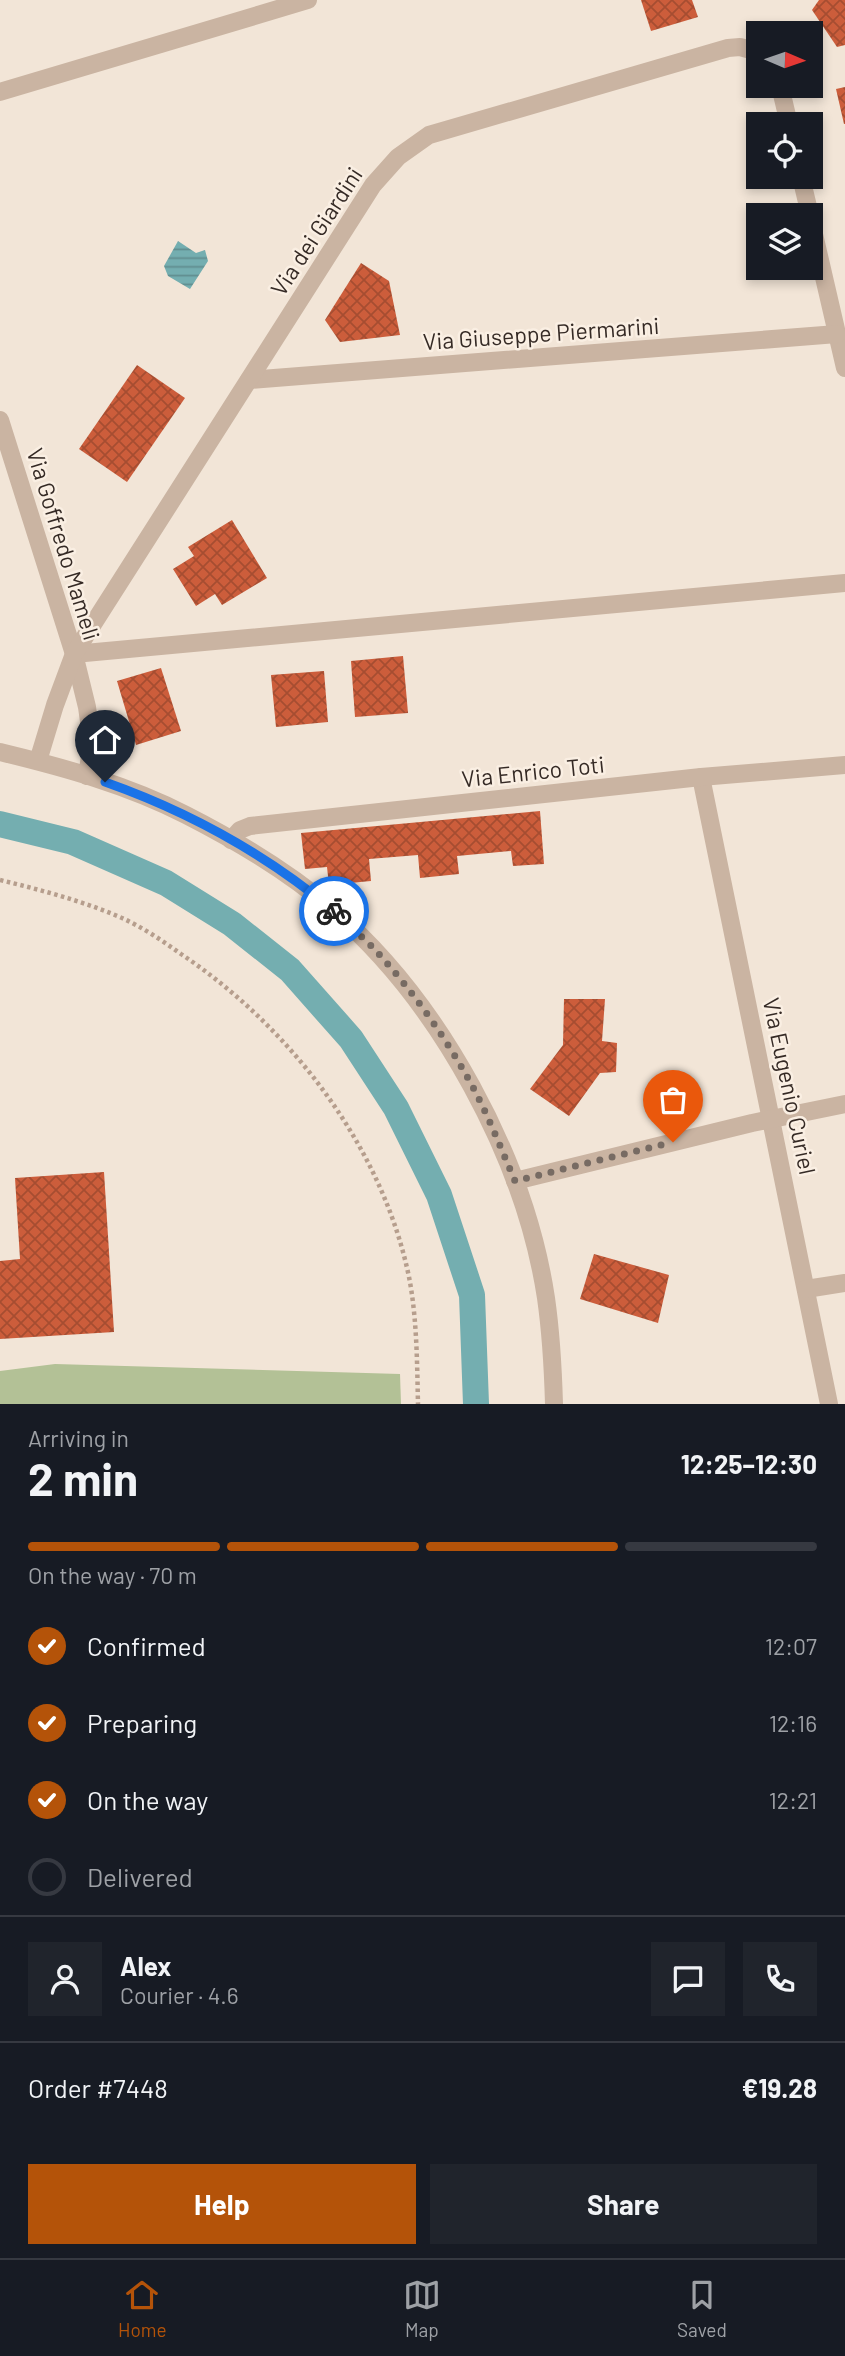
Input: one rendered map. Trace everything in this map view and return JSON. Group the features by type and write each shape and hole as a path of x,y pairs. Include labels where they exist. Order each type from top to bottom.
{"street":[{"path":"0,92 308,0"},
{"name":"Via dei Giardini","path":"74,654 373,185 398,157 429,135 728,48 746,49"},
{"path":"823,273 845,368"},
{"name":"Via Giuseppe Piermarini","path":"248,380 837,334"},
{"name":"Via Goffredo Mameli","path":"0,420 74,654 38,761"},
{"path":"86,776 92,743 87,707 74,654 845,583"},
{"path":"0,752 86,776 183,814 231,840 284,874 332,909 377,952 419,1005 465,1073 515,1181 546,1297 554,1404"},
{"name":"Via Enrico Toti","path":"231,840 240,830 250,826 701,777 845,765"},
{"name":"Via Eugenio Curiel","path":"701,777 829,1404"},
{"path":"515,1181 845,1104"},
{"path":"806,1289 845,1283"}],"path":[{"path":"0,880 79,902 124,919 168,945 217,978 267,1023 303,1061 373,1172 396,1229 409,1277 416,1338 418,1404"}],"green space":[{"path":"55,1364 400,1374 401,1404 0,1404 0,1371"}],"water":[{"path":"178,241 196,253 205,250 208,261 190,289 168,276 164,266"}],"building":[{"path":"641,0 692,0 698,17 651,31"},
{"path":"819,0 845,0 845,45 837,47 823,26 823,21 819,21 812,10"},
{"path":"845,87 845,124 844,124 836,89"},
{"path":"361,263 389,281 400,335 340,342 325,320"},
{"path":"137,365 185,398 127,482 79,449"},
{"path":"232,520 267,578 222,605 215,594 196,606 173,569 194,556 188,547"},
{"path":"403,656 408,713 355,717 351,661"},
{"path":"161,668 181,731 136,745 117,681"},
{"path":"324,671 328,722 276,727 271,675"},
{"path":"540,811 544,864 513,866 511,851 457,856 459,874 420,878 418,855 369,859 371,881 329,885 327,867 305,869 301,833"},
{"path":"564,999 605,999 602,1041 617,1043 616,1072 600,1073 569,1116 530,1089 563,1045"},
{"path":"104,1172 114,1332 0,1339 0,1261 20,1259 15,1178"},
{"path":"594,1254 669,1275 658,1323 580,1299"}],"waterway":[{"path":"0,824 73,842 166,883 232,924 290,970 351,1039 396,1108 439,1195 472,1295 476,1404"}],"way so far":[{"path":"334,911 377,952 419,1005 465,1073 515,1181 673,1142"}],"route":[{"path":"105,782 183,814 231,840 334,911"}]}
